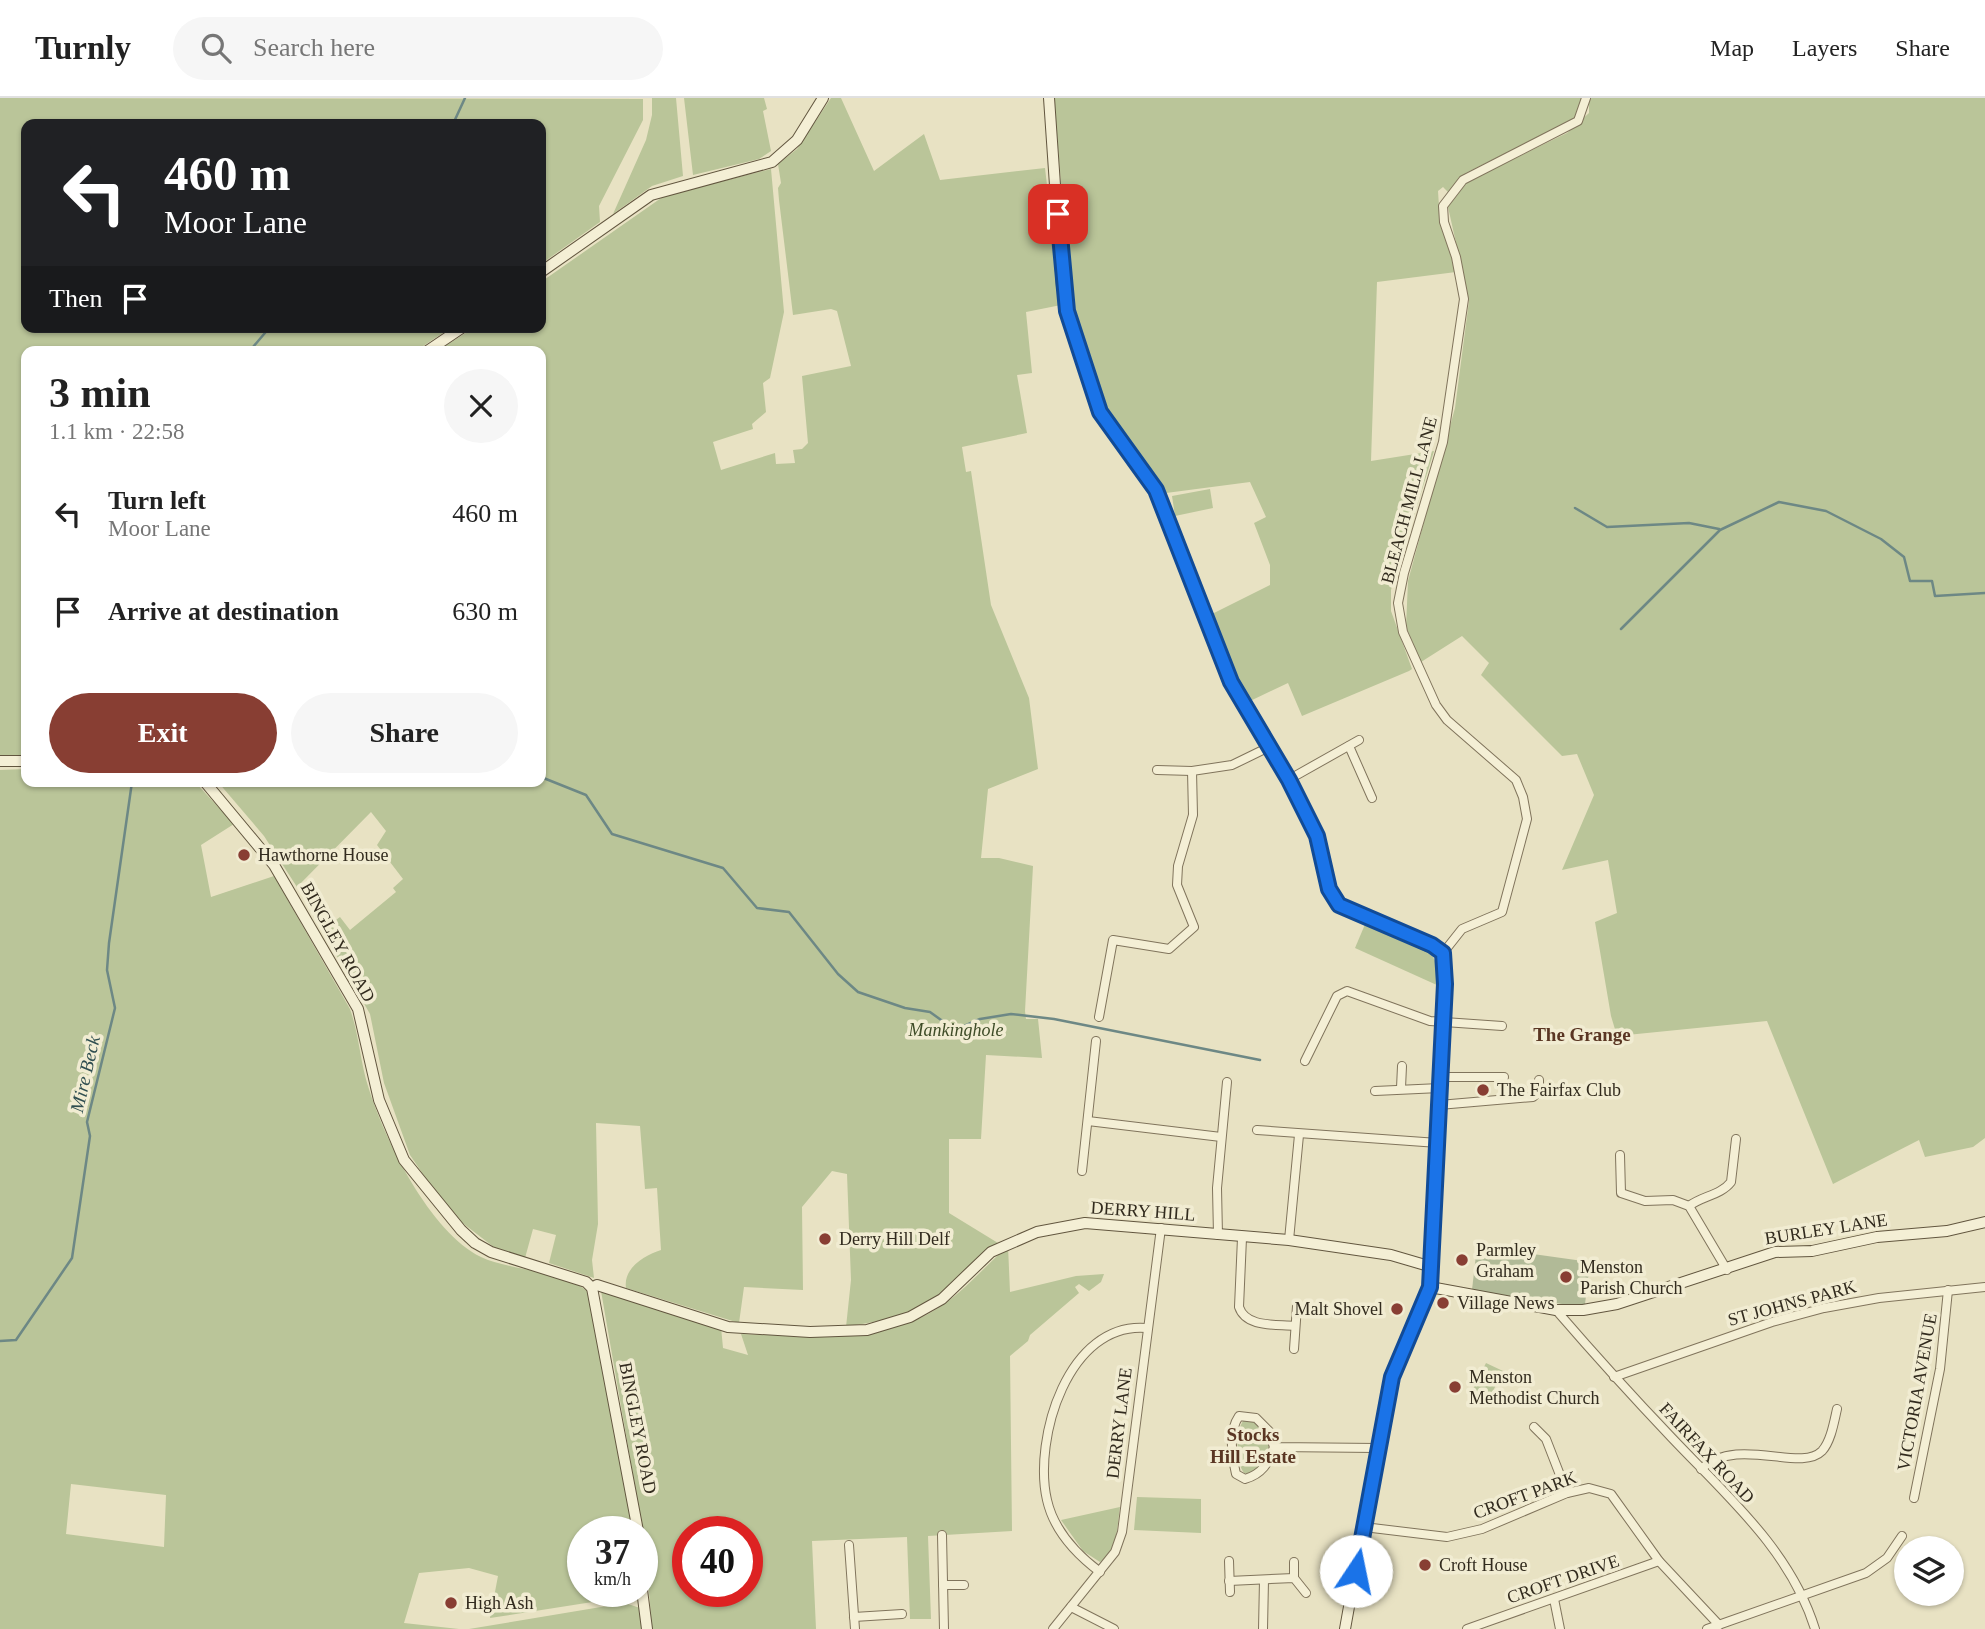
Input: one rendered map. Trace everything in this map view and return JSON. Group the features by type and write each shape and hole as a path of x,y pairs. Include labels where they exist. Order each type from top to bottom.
{"street":[{"path":"546,268 651,195 772,162 797,141 823,98"},
{"path":"1049,98 1062,287 1100,412 1156,490 1231,682 1289,780 1317,836 1329,889 1339,905 1432,945 1443,953 1443,1023 1430,1287 1392,1377 1345,1629"},
{"name":"BLEACH MILL LANE","path":"1443,953 1462,929 1502,912 1527,818 1516,780 1447,720 1436,705 1398,615 1404,573 1445,431 1464,299 1456,257 1444,222 1443,206 1463,180 1578,121 1586,98"},
{"path":"435,346 454,333"},
{"path":"1289,780 1359,740"},
{"path":"1349,746 1372,798"},
{"path":"1157,771 1192,771 1232,765 1269,747"},
{"path":"0,761 21,761"},
{"path":"1099,1017 1113,940 1168,949 1194,926 1177,885 1178,866 1194,816 1192,771"},
{"name":"BINGLEY ROAD","path":"209,787 274,865 358,1009 379,1100 404,1160 461,1230 475,1243 491,1252 586,1282 592,1288 635,1516"},
{"path":"1304,1061 1336,996 1347,991 1443,1023 1502,1026"},
{"path":"1082,1171 1096,1041"},
{"path":"1401,1088 1402,1066"},
{"path":"1375,1091 1397,1092 1401,1088 1504,1077"},
{"path":"1439,1105 1533,1097 1539,1091 1539,1080"},
{"path":"1218,1235 1217,1188 1227,1082"},
{"path":"1088,1121 1221,1137"},
{"path":"1257,1130 1438,1143"},
{"path":"1289,1240 1299,1135"},
{"path":"1689,1206 1706,1195 1720,1192 1731,1182 1736,1139"},
{"path":"1620,1155 1619,1188 1623,1196 1645,1201 1673,1200 1689,1206 1727,1270"},
{"name":"BURLEY LANE","path":"1430,1287 1449,1293 1556,1310 1617,1304 1775,1252 1812,1251 1877,1237 1947,1231 1985,1222"},
{"name":"DERRY HILL","path":"592,1288 597,1286 728,1327 810,1332 867,1330 910,1317 942,1299 991,1252 1037,1232 1085,1223 1289,1240 1391,1255 1432,1267"},
{"name":"DERRY LANE","path":"1053,1629 1115,1552 1122,1532 1161,1228"},
{"path":"1242,1238 1239,1307 1242,1315 1250,1321 1296,1326"},
{"name":"ST JOHNS PARK","path":"1614,1377 1772,1322 1824,1308 1985,1287"},
{"name":"VICTORIA AVENUE","path":"1914,1498 1941,1369 1948,1290"},
{"path":"1294,1349 1297,1306"},
{"name":"FAIRFAX ROAD","path":"1556,1310 1614,1377 1783,1559 1804,1597 1815,1629"},
{"path":"1100,1572 1073,1549 1054,1518 1045,1485 1047,1443 1056,1402 1071,1369 1096,1343 1111,1334 1134,1327 1147,1328"},
{"path":"1701,1469 1709,1462 1743,1453 1808,1460 1823,1450 1837,1409"},
{"path":"1240,1416 1256,1418 1269,1431 1274,1447 1270,1460 1255,1476 1245,1479 1236,1474 1232,1457 1234,1424 1240,1416"},
{"path":"1534,1427 1546,1439 1567,1493"},
{"path":"1274,1447 1377,1448"},
{"name":"CROFT PARK","path":"1364,1527 1428,1536 1458,1535 1567,1493 1589,1488 1611,1494 1659,1561 1719,1625"},
{"path":"942,1535 944,1629"},
{"path":"849,1545 855,1629"},
{"path":"1707,1629 1866,1573 1887,1558 1894,1548"},
{"name":"CROFT DRIVE","path":"1467,1629 1659,1561"},
{"path":"1229,1562 1230,1592"},
{"path":"1294,1562 1294,1578 1306,1592"},
{"path":"1230,1581 1294,1578"},
{"path":"1263,1629 1264,1580"},
{"path":"943,1585 964,1585"},
{"path":"1554,1599 1560,1629"},
{"path":"644,1607 647,1629"},
{"path":"1071,1607 1114,1629"},
{"path":"854,1617 902,1614"}],"green space":[{"path":"0,98 643,99 643,120 599,206 600,222 546,260 546,119 21,119 21,333 443,333 423,346 21,346 21,756 0,757"},
{"path":"652,98 676,98 683,176 652,186 613,214 646,140 652,115"},
{"path":"684,98 764,98 767,109 763,111 771,151 759,159 693,175"},
{"name":"Mankinghole","path":"831,98 841,98 874,171 924,134 940,180 1045,168 1061,305 1026,312 1032,373 1017,375 1027,433 962,447 966,472 971,471 991,605 1029,698 1038,769 988,789 981,858 999,858 1033,866 1025,1011 1026,1019 1038,1019 1042,1058 986,1055 981,1139 949,1139 949,1213 998,1243 982,1253 935,1303 898,1317 846,1327 851,1280 847,1174 832,1171 802,1207 803,1290 744,1287 739,1323 626,1288 628,1274 632,1268 661,1250 657,1188 645,1189 640,1126 596,1123 598,1224 592,1260 594,1278 549,1263 556,1235 533,1229 525,1258 495,1248 460,1221 437,1195 410,1155 384,1083 370,1014 322,930 340,917 350,930 396,892 393,888 403,879 377,845 386,831 371,812 297,887 264,836 222,787 546,787 546,346 445,346 466,333 546,333 546,279 664,196 771,169 784,312 770,378 763,383 766,412 752,424 753,429 713,442 721,470 775,453 776,464 795,463 793,450 802,449 808,443 802,376 851,366 837,311 831,309 793,315 779,200 778,188 781,183 778,164 797,149"},
{"path":"1054,98 1583,98 1574,119 1466,173 1449,193 1443,187 1438,191 1440,222 1456,272 1377,282 1371,461 1434,451 1391,590 1391,611 1412,669 1409,671 1302,716 1288,683 1248,702 1212,614 1270,585 1270,565 1254,523 1266,517 1250,482 1166,493 1099,407 1071,304"},
{"path":"1589,98 1985,98 1985,1138 1973,1147 1925,1157 1919,1140 1833,1184 1767,1021 1617,1036 1611,1016 1595,922 1617,913 1608,860 1562,870 1594,795 1577,754 1562,756 1481,675 1489,663 1462,636 1421,662 1406,627 1408,581 1455,408 1469,301 1448,207 1468,181 1567,133 1589,113"},
{"path":"1210,489 1213,508 1175,516 1172,496"},
{"path":"21,769 21,787 200,787 234,824 201,845 211,897 274,876 350,1009 365,1077 375,1108 397,1157 427,1206 462,1245 481,1257 555,1276 582,1287 591,1295 631,1516 567,1516 567,1606 490,1618 498,1576 469,1568 419,1573 404,1623 459,1629 0,1629 0,770","holes":["71,1484 166,1495 164,1547 66,1534"]},
{"path":"1366,922 1430,952 1438,966 1439,986 1355,948"},
{"path":"1008,1246 1010,1292 1076,1276 1104,1274 1101,1282 1089,1291 1079,1284 1075,1287 1079,1293 1010,1356 1012,1531 928,1536 931,1619 910,1619 907,1537 812,1541 816,1629 652,1629 650,1607 658,1607 658,1516 640,1516 601,1291 721,1327 723,1348 748,1355 741,1334 816,1337 865,1334 889,1329 935,1310 973,1280"},
{"path":"1477,1246 1590,1262 1585,1304 1562,1304 1472,1290"},
{"path":"1486,1363 1503,1371 1485,1407 1468,1399"},
{"path":"1244,1420 1258,1425 1265,1433 1270,1449 1261,1465 1250,1474 1244,1473 1241,1468 1238,1454 1239,1431"},
{"path":"1137,1497 1201,1499 1201,1533 1134,1530"},
{"path":"1120,1507 1113,1545 1106,1558 1100,1562 1083,1551 1061,1520"},
{"path":"601,1607 637,1607 640,1608 643,1629 469,1629"}],"waterway":[{"path":"455,119 465,98"},
{"name":"Mire Beck","path":"254,346 265,333"},
{"path":"1621,629 1720,530 1779,502 1826,511 1881,539 1904,557 1910,581 1932,581 1935,596 1985,593"},
{"path":"1575,508 1607,527 1689,523 1719,529"},
{"path":"546,779 586,795 612,834 723,868 757,908 789,912 838,974 858,992 905,1008 930,1012 955,1030 980,1019 1011,1014 1054,1019 1260,1060"},
{"name":"Mire Beck","path":"0,1341 16,1340 72,1258 90,1136 87,1122 115,1008 107,970 131,787"}],"place":[{"name":"Hawthorne House","path":"244,855"},
{"name":"The Fairfax Club","path":"1483,1090"},
{"name":"Derry Hill Delf","path":"825,1239"},
{"name":"Parmley Graham","path":"1462,1260"},
{"name":"Menston Parish Church","path":"1566,1277"},
{"name":"Village News","path":"1443,1303"},
{"name":"Malt Shovel","path":"1397,1309"},
{"name":"Menston Methodist Church","path":"1455,1387"},
{"name":"Croft House","path":"1425,1565"},
{"name":"High Ash","path":"451,1603"}],"district":[{"name":"The Grange","path":"1582,1034"},
{"name":"Stocks Hill Estate","path":"1253,1445"}],"route":[{"path":"1058,214 1062,287 1067,311 1100,412 1156,490 1188,566 1199,604 1231,682 1289,780 1317,836 1329,889 1339,905 1432,945 1443,953 1445,984 1430,1287 1392,1377 1356,1571"}]}
